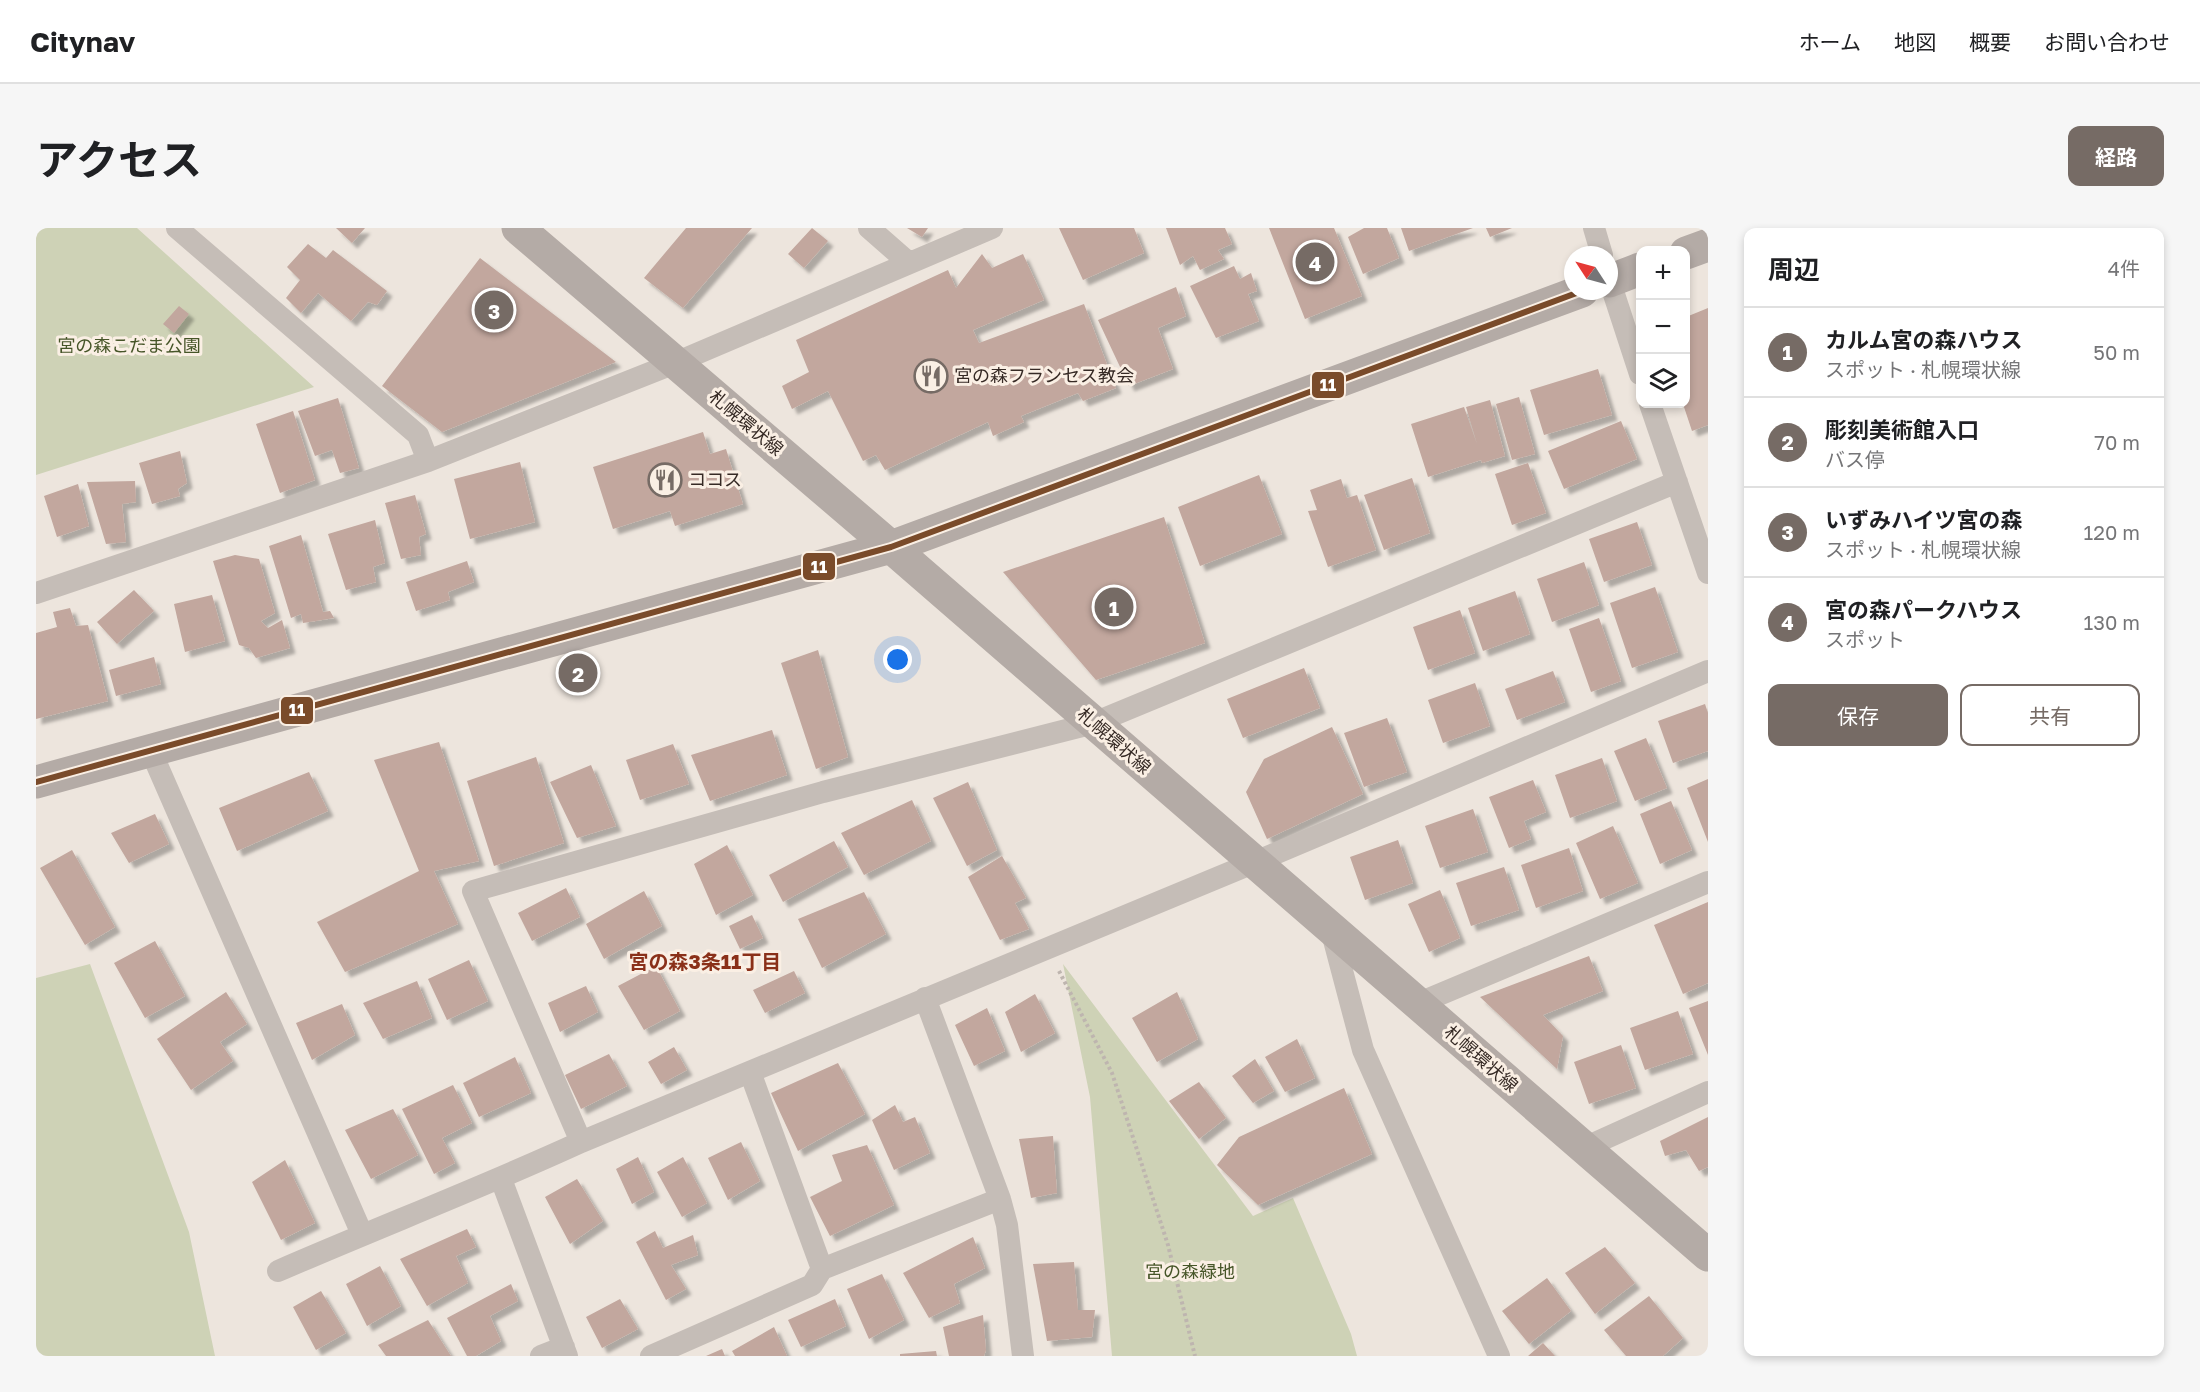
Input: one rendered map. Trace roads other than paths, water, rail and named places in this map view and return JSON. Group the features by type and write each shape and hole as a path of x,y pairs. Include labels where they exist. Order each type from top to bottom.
{"main road":[{"name":"札幌環状線","path":"518,228 891,547 1708,1256"},
{"path":"1690,252 1708,245"},
{"path":"1618,277 1636,271"},
{"path":"36,782 891,547 1564,298"}],"street":[{"path":"177,228 418,435 428,461"},
{"path":"869,228 909,263"},
{"path":"36,594 428,461 675,363 992,228"},
{"path":"1594,228 1599,246"},
{"path":"1616,300 1636,359"},
{"path":"1651,408 1708,573"},
{"path":"581,1142 473,891 823,792 1094,723 1677,482"},
{"path":"278,1271 1708,671"},
{"path":"150,749 362,1234"},
{"path":"1417,1004 1708,882"},
{"path":"1330,929 1363,1050 1499,1356"},
{"path":"925,998 1000,1199 1007,1225 1023,1356"},
{"path":"750,1072 822,1269"},
{"path":"1584,1148 1708,1092"},
{"path":"501,1179 566,1351 541,1356"},
{"path":"651,1356 812,1285 822,1269 1000,1199"}],"place":[{"name":"宮の森パークハウス","path":"1315,262"},
{"name":"いずみハイツ宮の森","path":"494,310"},
{"name":"宮の森フランセス教会","path":"931,376"},
{"name":"ココス","path":"665,480"},
{"name":"カルム宮の森ハウス","path":"1114,607"},
{"name":"彫刻美術館入口","path":"578,673"}],"district":[{"name":"宮の森3条11丁目","path":"705,962"}],"park label":[{"name":"宮の森こだま公園","path":"129,346"},
{"name":"宮の森緑地","path":"1190,1272"}]}
